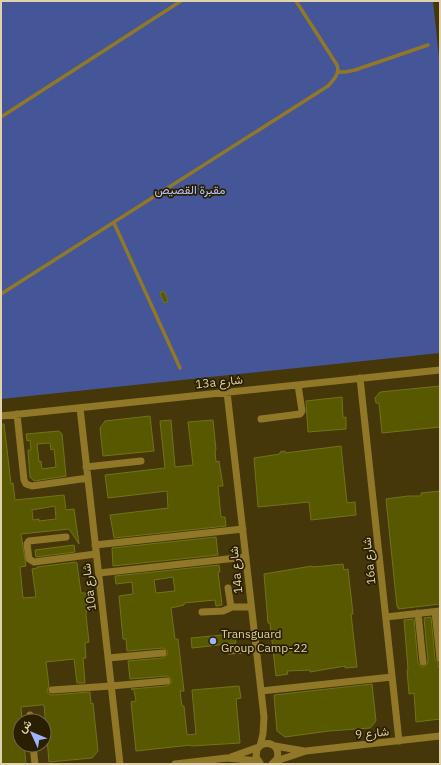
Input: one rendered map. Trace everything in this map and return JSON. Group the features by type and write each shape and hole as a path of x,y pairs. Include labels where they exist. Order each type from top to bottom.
{"street":[{"name":"13a شارع","path":"1,416 440,370"},
{"name":"16a شارع","path":"360,378 399,741"},
{"path":"261,419 300,414 302,411 298,385"},
{"name":"14a شارع","path":"227,392 265,722 263,734 256,753 260,763"},
{"name":"10a شارع","path":"80,408 120,764"},
{"path":"17,414 24,480 26,484 32,486 88,478"},
{"path":"86,467 141,461"},
{"path":"95,545 243,529"},
{"path":"66,537 29,541 27,544 29,559 34,562 96,554"},
{"path":"99,573 246,557"},
{"path":"228,588 230,604 232,607"},
{"path":"202,612 223,610 232,607 251,607"},
{"path":"386,617 437,611 440,658"},
{"path":"418,613 423,662"},
{"path":"230,651 257,649"},
{"path":"108,658 164,653"},
{"path":"261,691 392,677"},
{"path":"52,690 167,681"},
{"name":"شارع 9","path":"274,763 306,751 440,736"},
{"name":"شارع 9","path":"259,746 267,743 275,746 306,751"},
{"path":"175,764 227,758 259,746"},
{"path":"274,763 278,754 275,746"},
{"path":"34,753 35,764"},
{"path":"227,758 260,763"}],"lane":[{"path":"1,117 181,1"},
{"path":"1,294 323,90 332,82 338,72 337,65 296,1"},
{"path":"338,72 350,72 428,45"},
{"path":"114,222 180,368"}],"green space":[{"name":"مقبرة القصيص","path":"1,1 433,1 440,67 440,353 1,399"}],"building":[{"path":"164,291 168,301 164,303 160,293"},
{"path":"440,386 440,427 382,433 379,403 376,403 375,398 380,392"},
{"path":"342,397 343,418 346,417 346,429 308,432 306,401"},
{"path":"150,416 154,451 103,456 100,428 105,421"},
{"path":"171,420 175,467 193,465 188,422 213,420 216,462 219,461 223,486 218,486 221,517 225,517 226,526 114,538 110,515 168,508 167,491 108,498 105,475 165,468 160,421"},
{"path":"1,424 4,424 11,484 13,483 15,500 64,495 66,510 74,509 79,544 69,529 21,534 26,566 20,567 23,598 36,597 32,569 76,562 81,593 86,593 87,601 86,615 89,642 85,643 86,658 83,658 85,683 77,683 74,659 46,662 49,686 47,691 52,695 90,692 91,704 93,703 98,751 92,758 49,762 48,753 52,753 52,713 45,713 44,705 21,707 21,713 12,713 12,753 25,753 26,764 1,764","holes":["55,506 56,519 39,521 39,519 33,520 32,510"]},
{"path":"59,431 62,434 66,476 34,481 30,477 28,450 31,450 30,440 27,441 26,434","holes":["50,443 51,450 54,449 56,467 42,469 41,461 39,462 37,444"]},
{"path":"341,446 347,503 355,502 356,515 311,520 309,502 258,507 254,458 280,454 280,452 285,451 285,453"},
{"path":"440,491 440,604 398,609 399,607 397,607 386,499 421,496 421,493"},
{"path":"216,537 218,555 113,566 112,548"},
{"path":"74,545 75,552 36,557 35,550"},
{"path":"343,564 344,570 348,569 357,667 345,668 345,666 310,672 310,670 287,671 288,674 276,676 270,623 268,623 264,574 312,566"},
{"path":"219,565 220,572 218,572 222,605 216,606 215,600 184,603 184,605 171,608 175,639 178,639 184,691 180,691 182,706 184,706 187,735 196,734 192,690 239,686 241,698 236,699 240,743 191,745 136,751 131,702 136,701 134,690 131,689 167,686 172,680 167,676 130,679 128,661 163,658 168,652 163,648 127,651 126,639 123,639 119,596 133,594 132,582 116,584 115,576","holes":["173,577 175,591 156,593 154,580"]},
{"path":"431,617 435,659 438,662 438,667 440,666 440,719 416,722 414,693 409,694 404,620 414,619 418,663 424,667 428,661 424,618"},
{"name":"Transguard Group Camp-22","path":"234,634 236,643 192,648 191,638"},
{"path":"372,684 376,721 370,728 329,731 285,737 277,731 274,695"}],"place":[{"name":"Transguard Group Camp-22","path":"213,641"}]}
